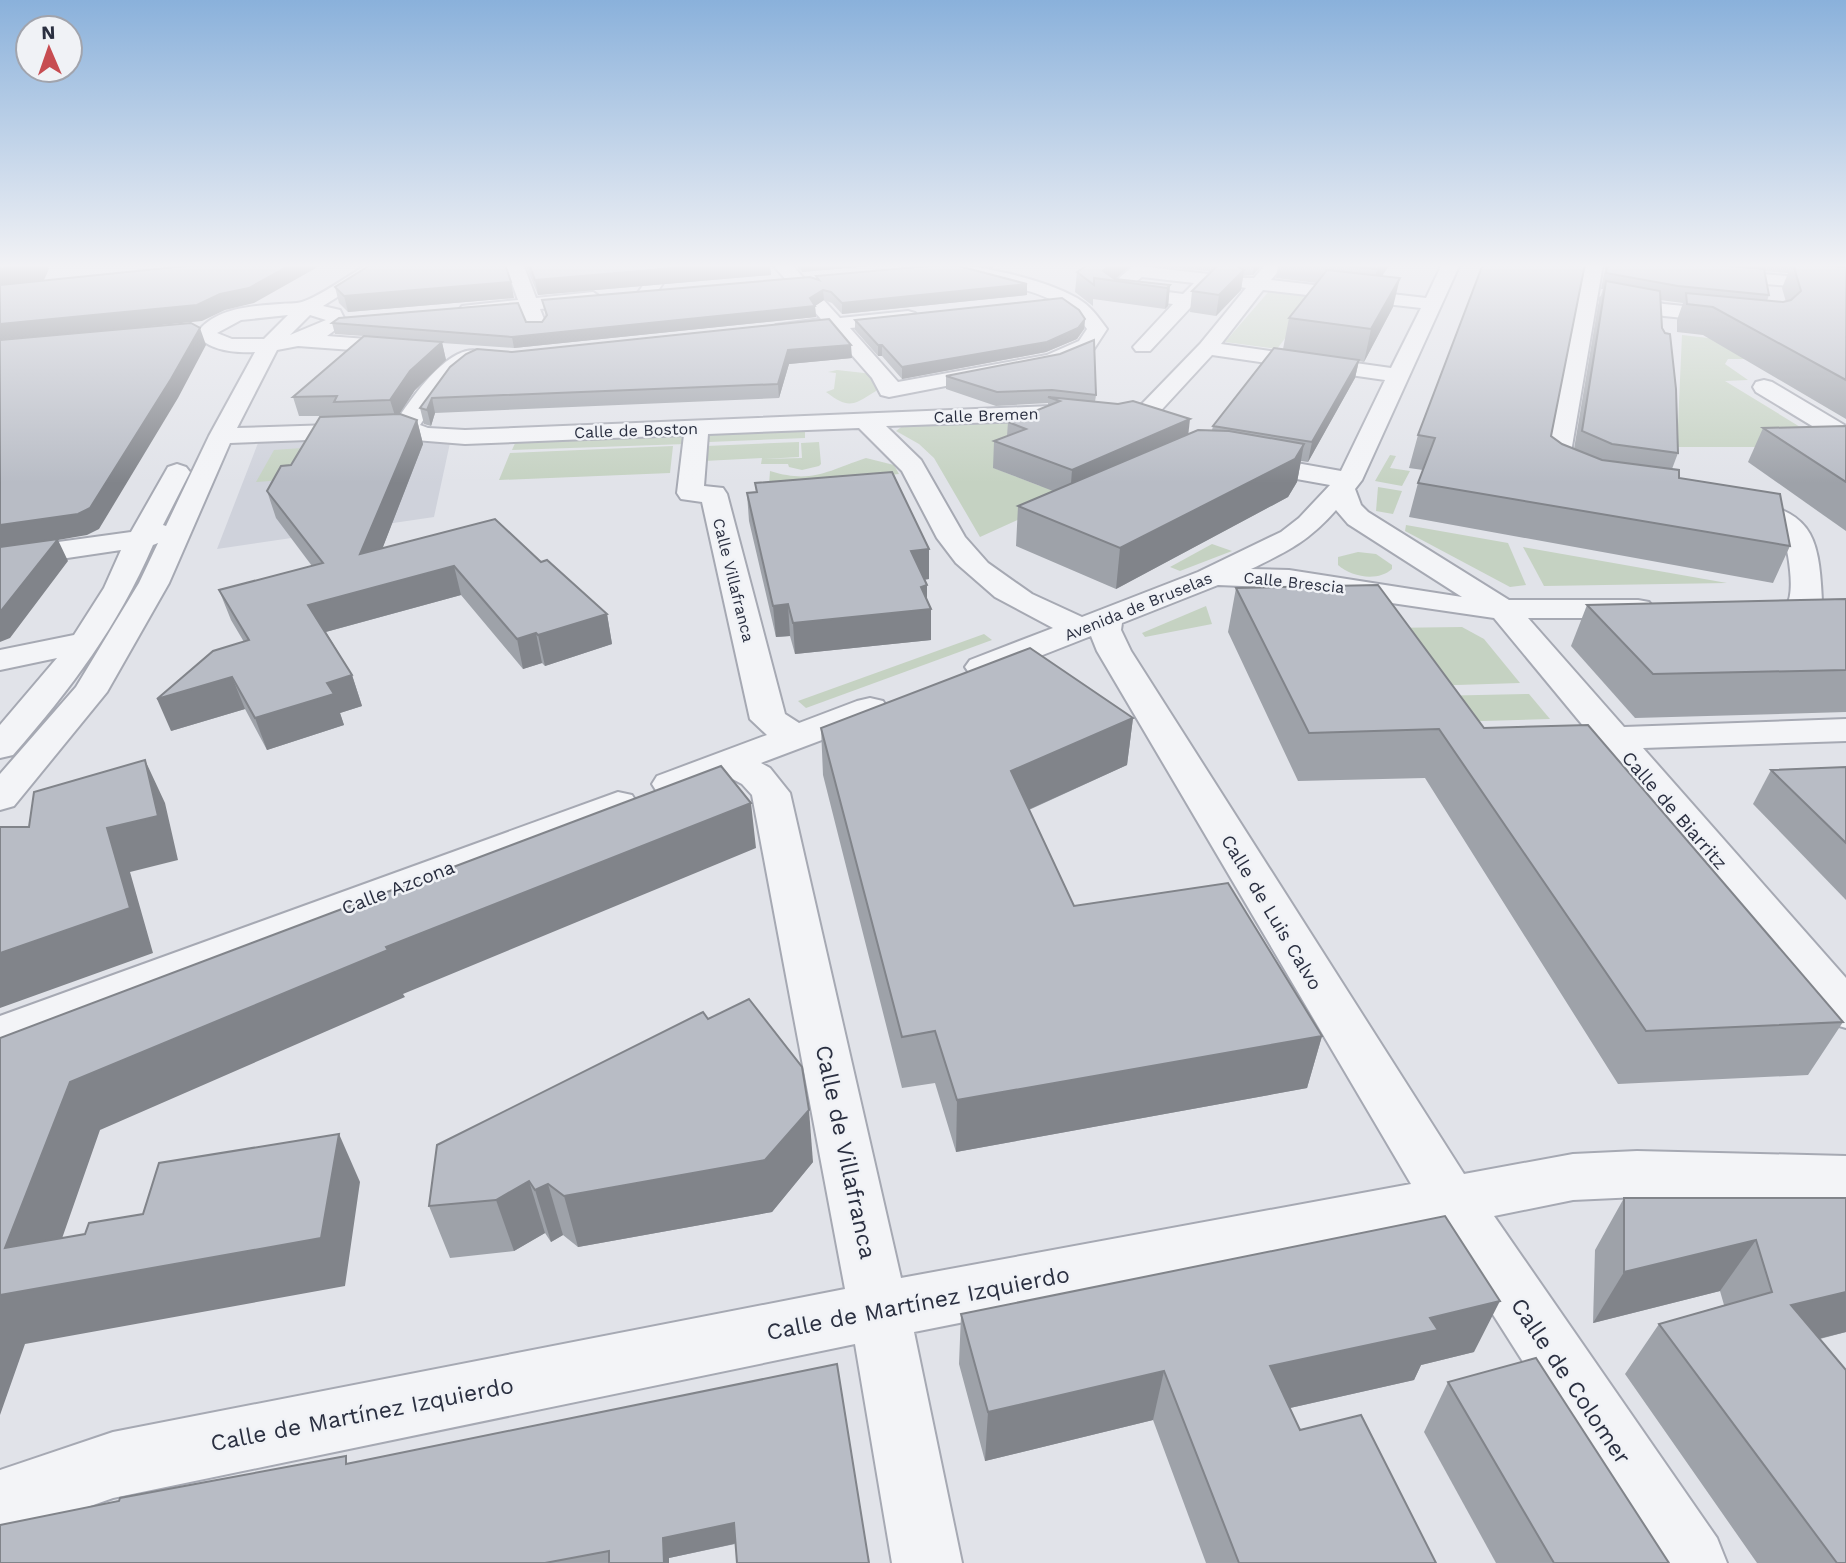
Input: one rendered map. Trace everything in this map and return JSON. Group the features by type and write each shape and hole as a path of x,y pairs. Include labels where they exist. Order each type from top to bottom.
{"street":[{"path":"210,337 211,340 255,345 300,340 483,356 459,362 414,410 408,425 410,429"},
{"path":"0,798 90,692 154,583 221,436 260,337"},
{"path":"224,373 266,337"},
{"path":"300,340 308,337"},
{"path":"541,337 544,346"},
{"path":"847,337 884,382"},
{"path":"1094,337 1087,345 1062,357 1033,352 884,382 865,411 864,420 892,444 916,472 964,556 981,571 1046,614 1096,624"},
{"path":"1143,347 1152,337"},
{"name":"Calle Bremen","path":"864,420 1051,413 1116,420 1139,416 1146,413 1216,337"},
{"name":"Avenida de Bruselas","path":"947,680 1209,578 1291,538 1309,524 1345,485 1417,337"},
{"path":"1579,337 1556,467 1572,476 1607,486"},
{"path":"1207,348 1399,376"},
{"path":"1764,387 1846,436"},
{"path":"0,747 32,713 84,643 119,588 208,408"},
{"name":"Calle de Boston","path":"221,436 410,429 424,435 465,437 864,420"},
{"name":"Calle Villafranca","path":"697,428 690,493 714,494 768,719 796,738"},
{"path":"1224,458 1345,485 1348,507 1358,518 1504,610"},
{"path":"1710,502 1748,508 1787,524 1797,533 1807,601 1789,606 1835,606"},
{"path":"0,559 141,539 183,522"},
{"name":"Calle Brescia","path":"1209,578 1255,576 1289,579 1449,605 1504,610 1663,608"},
{"name":"Calle de Biarritz","path":"1504,610 1846,1010"},
{"name":"Calle de Luis Calvo","path":"1096,624 1105,630 1114,651 1450,1199"},
{"path":"0,660 84,643"},
{"path":"796,738 897,699"},
{"path":"1614,738 1846,730"},
{"name":"Calle Azcona","path":"0,1036 796,738"},
{"name":"Calle de Villafranca","path":"730,762 756,776 771,793 879,1311 927,1563"},
{"name":"Calle de Martínez Izquierdo","path":"0,1504 113,1465 879,1311 1573,1177 1637,1174 1846,1180"},
{"name":"Calle de Colomer","path":"1450,1199 1692,1563"}],"shaded area":[{"path":"390,434 422,443 450,443 434,517 217,549 258,443"}],"green space":[{"path":"1229,337 1286,337 1277,349 1225,342"},
{"path":"1682,337 1699,337 1769,345 1797,359 1728,359 1725,364 1748,380 1725,381 1833,447 1677,447"},
{"path":"837,370 873,374 878,381 876,391 851,404 840,401 826,392 834,389 836,373 828,372"},
{"path":"1053,418 994,468 1040,486 1053,486 1073,495 980,537 934,458 919,444 896,431 905,424"},
{"path":"805,430 805,438 709,442 709,434"},
{"path":"687,435 686,444 512,450 516,441"},
{"path":"799,442 799,457 763,459 802,458 801,443 819,442 819,466 802,470 789,467 788,464 761,464 762,458 704,461 706,446"},
{"path":"673,446 670,473 499,480 510,453"},
{"path":"316,447 299,479 256,482 274,450"},
{"path":"1390,455 1396,456 1390,468 1410,471 1402,486 1375,481"},
{"path":"866,458 894,465 899,474 769,485 770,471 809,476"},
{"path":"1378,487 1402,491 1393,514 1376,511"},
{"path":"1406,525 1508,543 1526,585 1510,587 1405,531"},
{"path":"1212,544 1232,551 1180,571 1170,567"},
{"path":"1523,547 1727,583 1544,586"},
{"path":"1358,552 1376,554 1392,565 1392,569 1372,577 1350,573 1338,565 1338,557"},
{"path":"1206,606 1212,624 1145,637 1142,633"},
{"path":"1462,627 1484,639 1520,683 1425,686 1385,628"},
{"path":"984,634 992,640 806,708 798,701"},
{"path":"1529,694 1550,719 1449,722 1432,696"}],"building":[{"path":"34,337 195,337 90,508 78,514 0,525 0,340"},
{"path":"363,337 442,342 410,371 390,400 334,402 337,396 293,397"},
{"path":"657,337 844,337 851,345 788,350 778,384 432,398 427,410 420,408 450,367 466,354 477,349 512,352"},
{"path":"871,337 1058,337 1047,342 902,367 882,345 878,345"},
{"path":"1455,337 1571,337 1551,436 1562,444 1602,460 1679,470 1679,478 1780,494 1790,546 1418,483 1435,438 1418,435"},
{"path":"1597,337 1670,337 1676,389 1678,453 1612,444 1582,431"},
{"path":"1768,337 1846,337 1846,380"},
{"path":"1094,340 1096,395 1052,390 997,392 946,376 1060,354"},
{"path":"1274,348 1359,360 1312,442 1213,426"},
{"path":"1048,397 1118,404 1133,401 1190,419 1072,470 994,441 1026,429 1008,422 1060,401"},
{"path":"400,414 417,420 360,554 495,519 541,562 547,560 607,614 517,639 454,566 308,605 352,675 327,683 334,694 255,718 232,677 157,699 213,651 249,640 219,590 323,563 267,491 281,466 291,465 320,417"},
{"path":"1846,426 1846,482 1763,428"},
{"path":"1198,430 1229,431 1304,444 1295,459 1120,548 1018,506"},
{"path":"892,472 929,549 911,551 927,585 921,587 931,609 793,623 788,604 773,606 747,493 757,492 755,483"},
{"path":"58,539 0,612 0,547"},
{"path":"1378,585 1484,728 1588,725 1843,1022 1646,1031 1439,729 1309,733 1236,588"},
{"path":"1846,599 1846,670 1653,674 1587,605"},
{"path":"1030,648 1133,718 1011,771 1074,906 1228,883 1322,1036 957,1100 935,1031 902,1037 821,728"},
{"path":"145,760 158,816 107,828 130,908 0,953 0,827 29,827 34,792"},
{"path":"721,766 751,803 386,947 388,950 70,1082 5,1248 85,1234 89,1223 143,1214 159,1163 339,1134 321,1238 0,1295 0,1038"},
{"path":"1846,767 1846,843 1771,770"},
{"path":"749,999 802,1067 809,1110 765,1160 564,1196 548,1184 535,1190 529,1181 496,1200 429,1206 437,1145 703,1012 708,1019"},
{"path":"1624,1198 1846,1198 1846,1292 1791,1305 1846,1370 1846,1563 1837,1563 1659,1324 1772,1292 1756,1240 1624,1272"},
{"path":"1445,1216 1500,1301 1430,1318 1438,1330 1270,1366 1300,1430 1361,1415 1436,1563 1239,1563 1164,1371 988,1412 961,1314"},
{"path":"1536,1358 1669,1563 1554,1563 1448,1382"},
{"path":"837,1364 869,1563 737,1563 734,1523 663,1538 664,1563 609,1563 609,1551 545,1563 0,1563 0,1525 119,1501 120,1498 346,1456 346,1464"}]}
